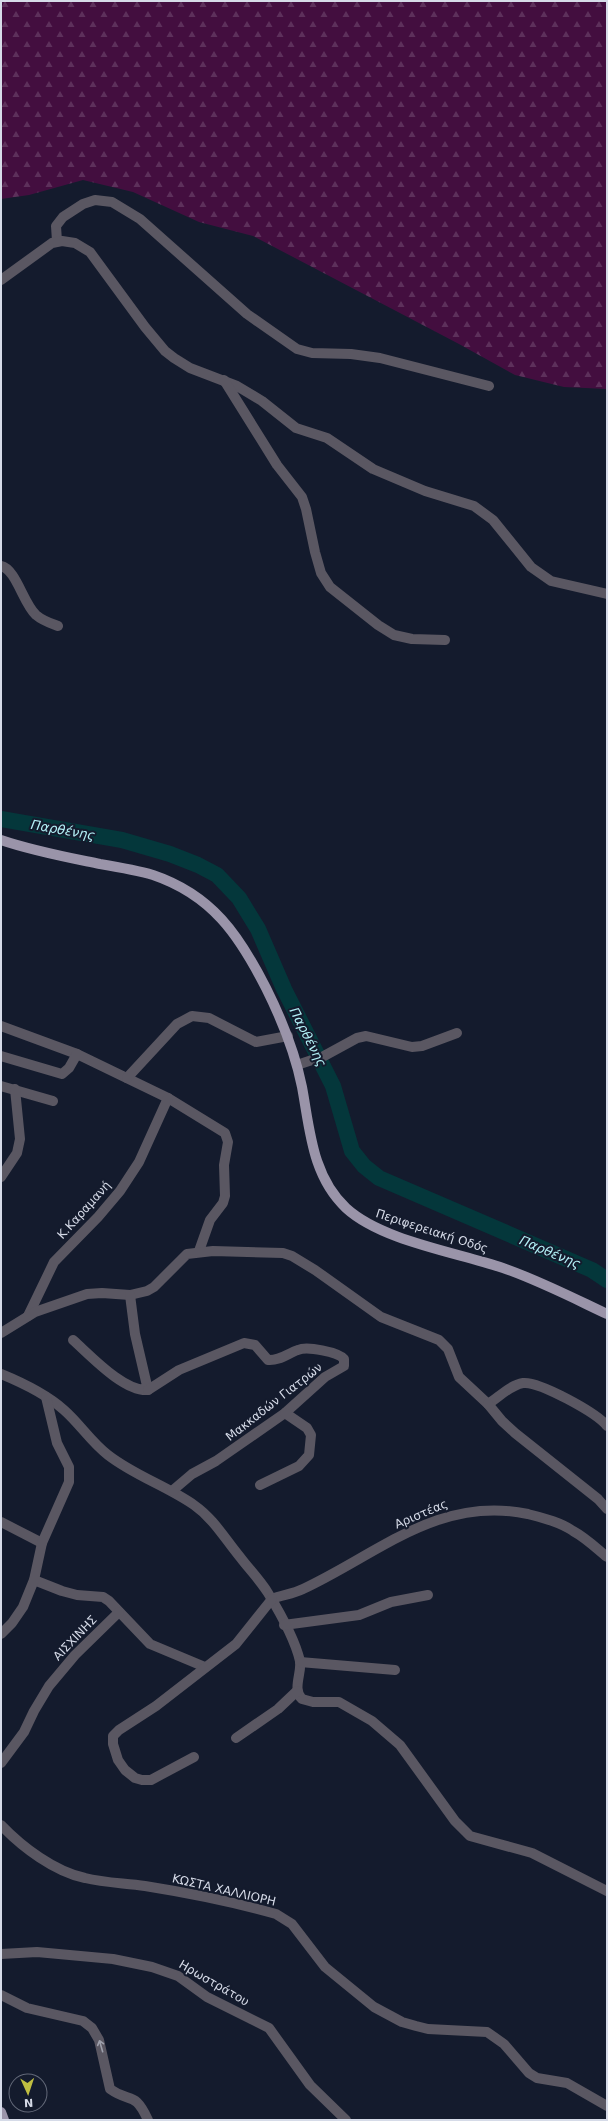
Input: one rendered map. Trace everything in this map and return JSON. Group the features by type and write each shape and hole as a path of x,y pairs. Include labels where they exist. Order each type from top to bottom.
{"main road":[{"name":"Περιφερειακή Οδός","path":"1,840 39,852 153,875 186,889 200,898 223,920 242,943 271,998 302,1063 308,1127 320,1172 327,1186 354,1215 364,1222 388,1232 504,1268 607,1314"},
{"path":"1,2112 4,2120"}],"street":[{"path":"57,241 56,226 63,217 89,201 99,200 112,202 140,219 247,314 297,349 312,353 352,354 380,358 489,386"},
{"path":"1,280 46,245 57,241 75,243 90,252 100,263 127,304 165,350 190,368 224,380 262,401 296,428 328,438 373,469 425,491 474,506 493,520 531,567 544,578 559,584 607,594"},
{"path":"224,380 277,465 302,497 321,573 330,587 378,625 394,635 412,639 445,640"},
{"path":"1,566 9,569 12,573 24,600 37,616 47,623 58,626"},
{"path":"127,1078 177,1024 192,1016 209,1018 256,1042 288,1036"},
{"path":"1,1026 77,1054 168,1098 221,1130 228,1142 224,1165 225,1196 219,1209 210,1220 199,1251"},
{"path":"302,1063 324,1056 357,1038 366,1036 412,1046 422,1046 456,1033"},
{"path":"1,1056 59,1074 66,1073 77,1054"},
{"path":"1,1086 53,1101"},
{"path":"1,1177 18,1146 20,1138 15,1089"},
{"name":"Κ.Καραμανή","path":"28,1316 54,1262 98,1217 124,1186 139,1162 168,1098"},
{"path":"1,1333 43,1308 87,1294 140,1294 154,1287 184,1256 199,1251 274,1252 292,1256 315,1270 381,1317 439,1340 448,1349 459,1377 488,1404 502,1421 514,1433 598,1499 607,1509"},
{"path":"73,1340 130,1387 142,1391 148,1390 134,1334 130,1295"},
{"name":"Μακκαδών Γιατρών","path":"148,1390 179,1370 244,1343 255,1344 268,1360 273,1360 300,1349 312,1349 341,1355 343,1358 344,1366 325,1377 285,1413 216,1462 186,1478 172,1491"},
{"path":"1,1374 25,1384 64,1409 106,1454 133,1472 172,1491 194,1505 210,1519 272,1599 300,1662 297,1691 300,1696 307,1701 339,1702 372,1721 400,1745 456,1821 470,1836 532,1853 607,1891"},
{"path":"488,1404 518,1384 534,1384 591,1412 607,1426"},
{"path":"1,1634 12,1623 23,1607 34,1580 42,1543 69,1482 69,1467 57,1443 46,1397"},
{"path":"260,1485 299,1466 309,1455 311,1435 307,1428 285,1413"},
{"name":"Αριστέας","path":"272,1599 302,1590 414,1530 459,1513 507,1510 544,1518 574,1531 607,1557"},
{"path":"1,1522 42,1543"},
{"name":"ΑΙΣΧΙΝΗΣ","path":"1,1763 24,1732 34,1711 49,1686 75,1655 119,1612 103,1597 77,1595 34,1580"},
{"path":"284,1625 359,1615 391,1602 428,1595"},
{"path":"194,1758 151,1780 142,1780 135,1778 125,1770 118,1760 113,1744 113,1736 119,1730 156,1706 236,1644 272,1599"},
{"path":"119,1612 150,1644 205,1667"},
{"path":"300,1662 396,1670"},
{"path":"236,1738 278,1709 297,1691"},
{"name":"ΚΩΣΤΑ ΧΑΛΛΙΟΡΗ","path":"1,1825 31,1851 56,1868 73,1875 108,1882 144,1886 276,1914 292,1924 325,1967 374,2007 402,2022 428,2029 487,2032 504,2044 529,2073 537,2078 567,2083 607,2106"},
{"name":"Ηρωστράτου","path":"1,1954 37,1952 113,1959 152,1967 178,1976 207,1997 269,2028 310,2085 346,2120"},
{"path":"1,1995 27,2008 83,2021 92,2028 99,2040 105,2061 108,2084 115,2092 135,2099 142,2107 148,2120"}],"green space":[{"path":"1,1 607,1 607,389 564,387 515,375 253,236 199,222 133,192 83,180 29,195 1,199"}],"waterway":[{"name":"Παρθένης","path":"1,819 122,840 170,854 198,865 217,875 239,898 258,929 284,989 333,1086 352,1151 364,1166 379,1178 592,1270 607,1280"}]}
